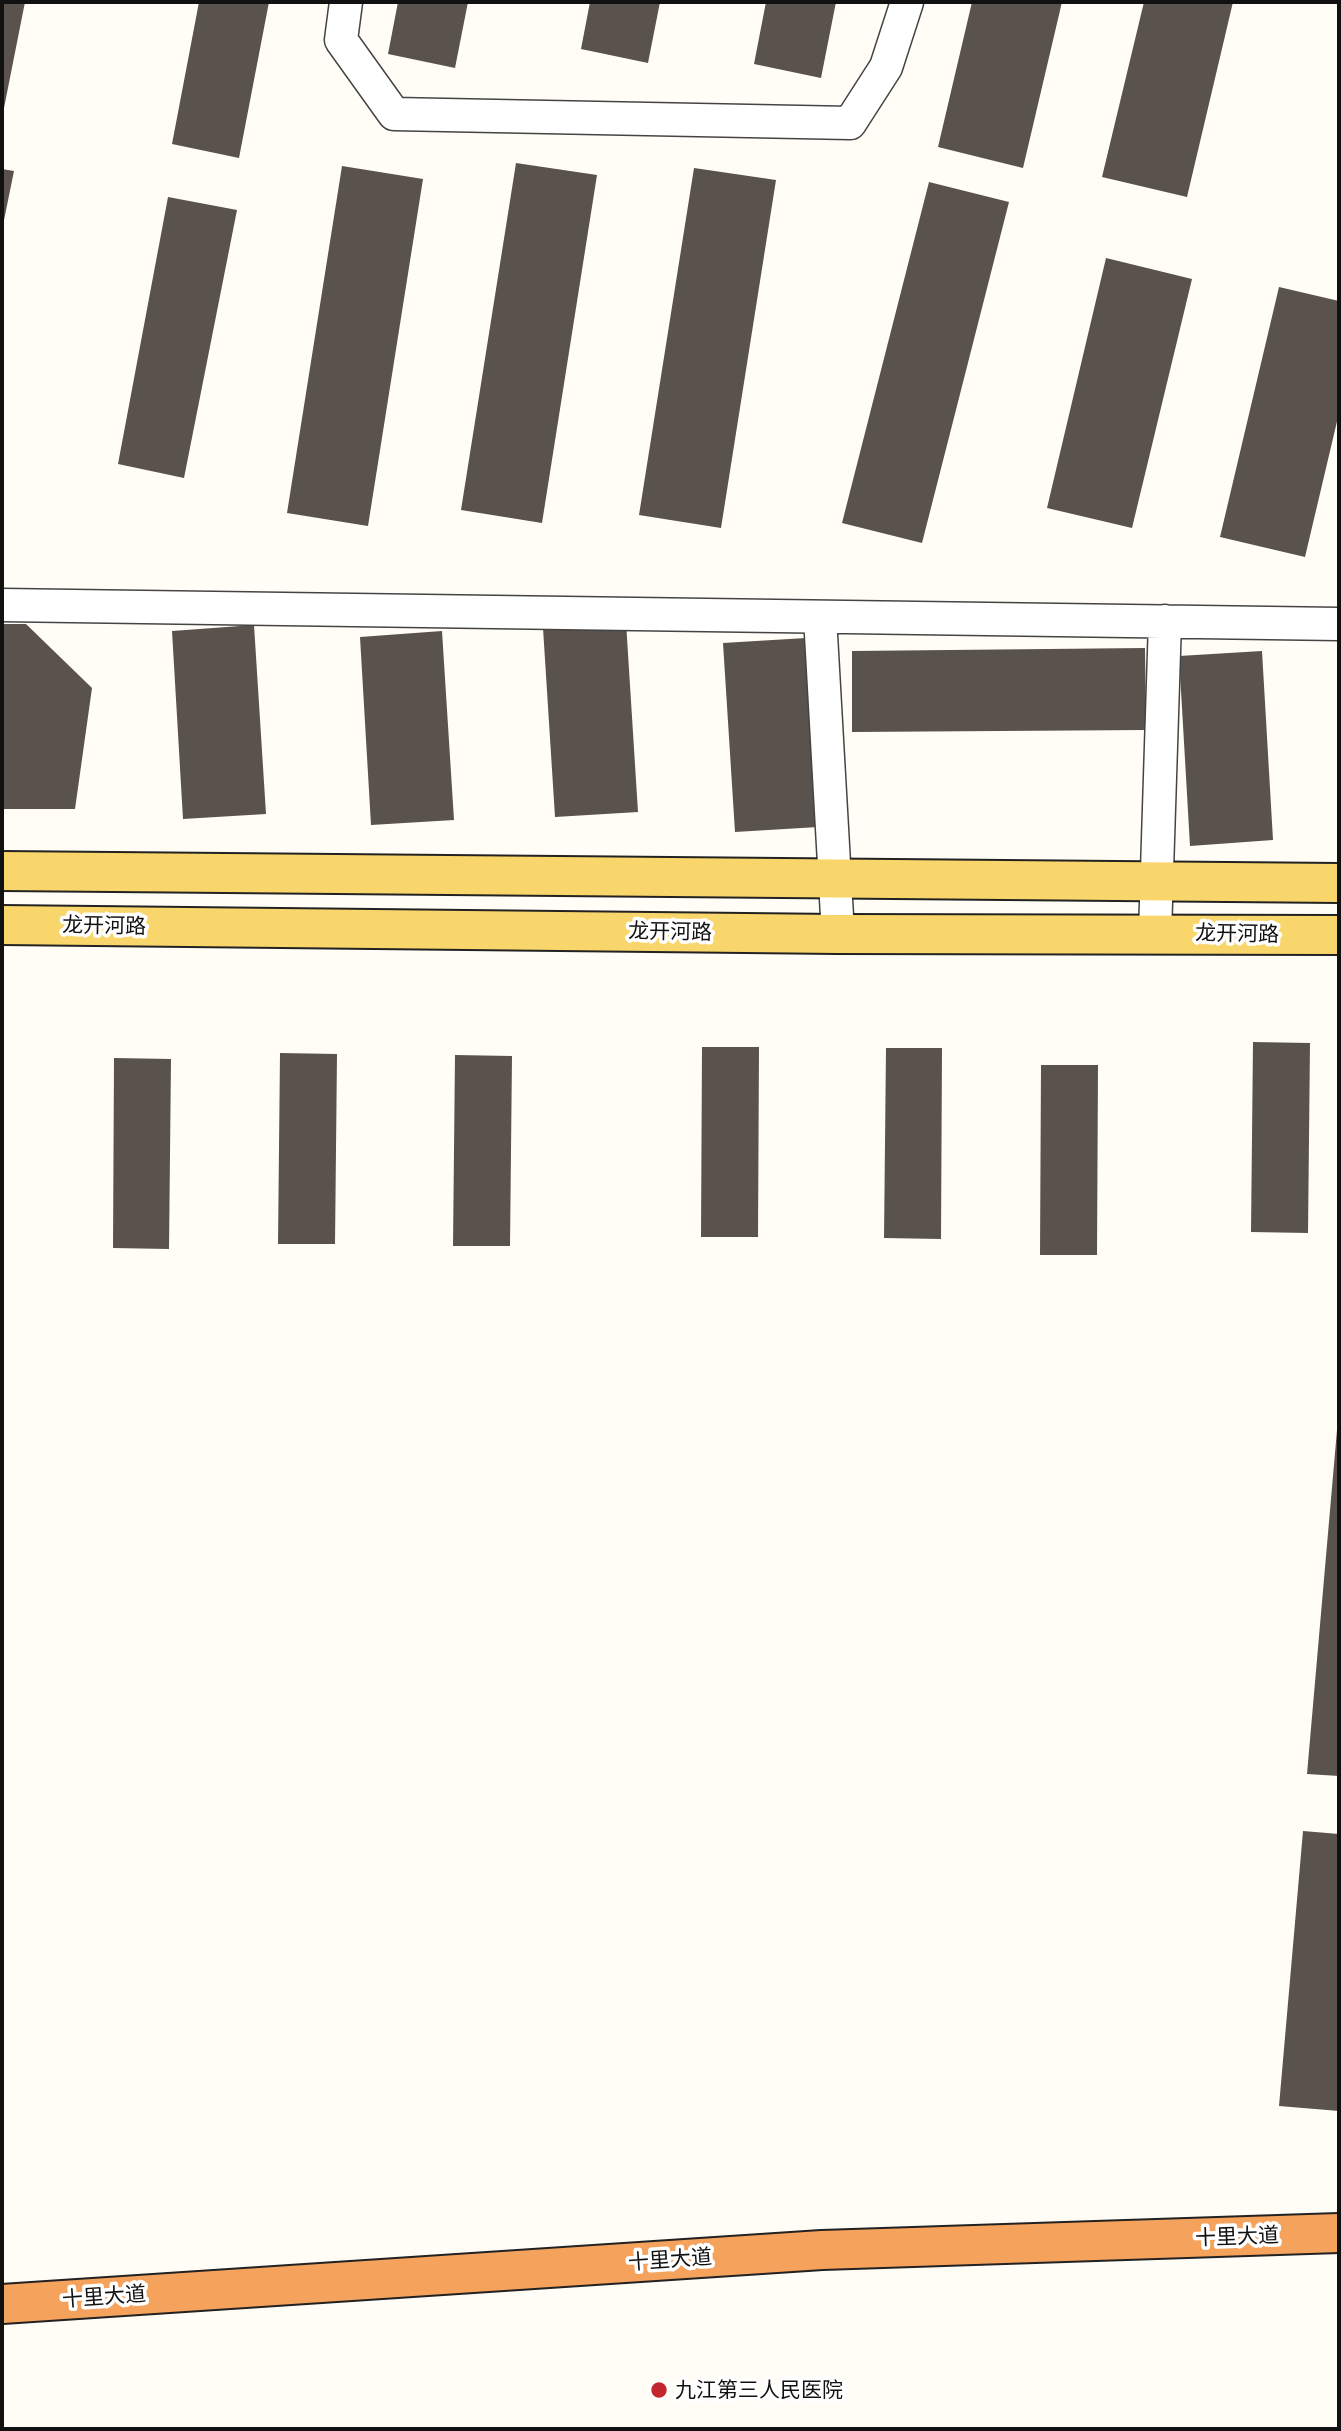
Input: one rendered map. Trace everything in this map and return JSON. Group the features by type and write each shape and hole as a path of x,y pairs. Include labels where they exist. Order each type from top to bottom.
{"highway":[{"name":"十里大道","path":"2,2304 822,2250 1339,2233"}],"main road":[{"path":"2,871 835,876 1339,883"},
{"name":"龙开河路","path":"2,925 838,934 1339,935"}],"street":[{"path":"346,2 341,40 394,114 850,123 886,67 907,2"},
{"path":"2,605 1339,624"},
{"path":"820,617 838,934"},
{"path":"1155,933 1165,621"}],"building":[{"path":"2,2 25,2 4,108 2,107"},
{"path":"199,2 269,2 239,158 172,144"},
{"path":"398,2 468,2 455,68 388,54"},
{"path":"590,2 660,2 648,63 581,49"},
{"path":"766,2 836,2 821,78 754,64"},
{"path":"972,2 1062,2 1023,168 938,147"},
{"path":"1144,2 1233,2 1187,197 1102,177"},
{"path":"516,163 597,175 542,523 461,510"},
{"path":"342,166 423,179 368,526 287,513"},
{"path":"694,168 776,180 721,528 639,515"},
{"path":"2,169 14,171 3,225 2,225"},
{"path":"929,182 1009,202 922,543 842,523"},
{"path":"168,197 237,210 184,478 118,464"},
{"path":"1106,258 1192,279 1132,528 1047,508"},
{"path":"1279,287 1339,301 1339,413 1305,557 1220,537"},
{"path":"626,622 638,812 555,817 543,628"},
{"path":"2,624 26,624 92,688 75,809 2,809"},
{"path":"254,625 266,814 183,819 172,631"},
{"path":"442,631 454,820 371,825 360,637"},
{"path":"806,638 818,827 735,832 723,643"},
{"path":"1145,648 1146,730 852,732 852,651"},
{"path":"1262,651 1273,840 1190,846 1179,656"},
{"path":"1253,1042 1310,1043 1308,1233 1251,1232"},
{"path":"702,1047 759,1047 758,1237 701,1237"},
{"path":"886,1048 942,1048 941,1239 884,1238"},
{"path":"280,1053 337,1054 335,1244 278,1244"},
{"path":"455,1055 512,1056 510,1246 453,1246"},
{"path":"114,1058 171,1059 169,1249 113,1248"},
{"path":"1041,1065 1098,1065 1097,1255 1040,1255"},
{"path":"1339,1430 1339,1776 1307,1774"},
{"path":"1303,1831 1339,1834 1339,2111 1279,2106"}],"place":[{"name":"九江第三人民医院","path":"659,2390"}]}
